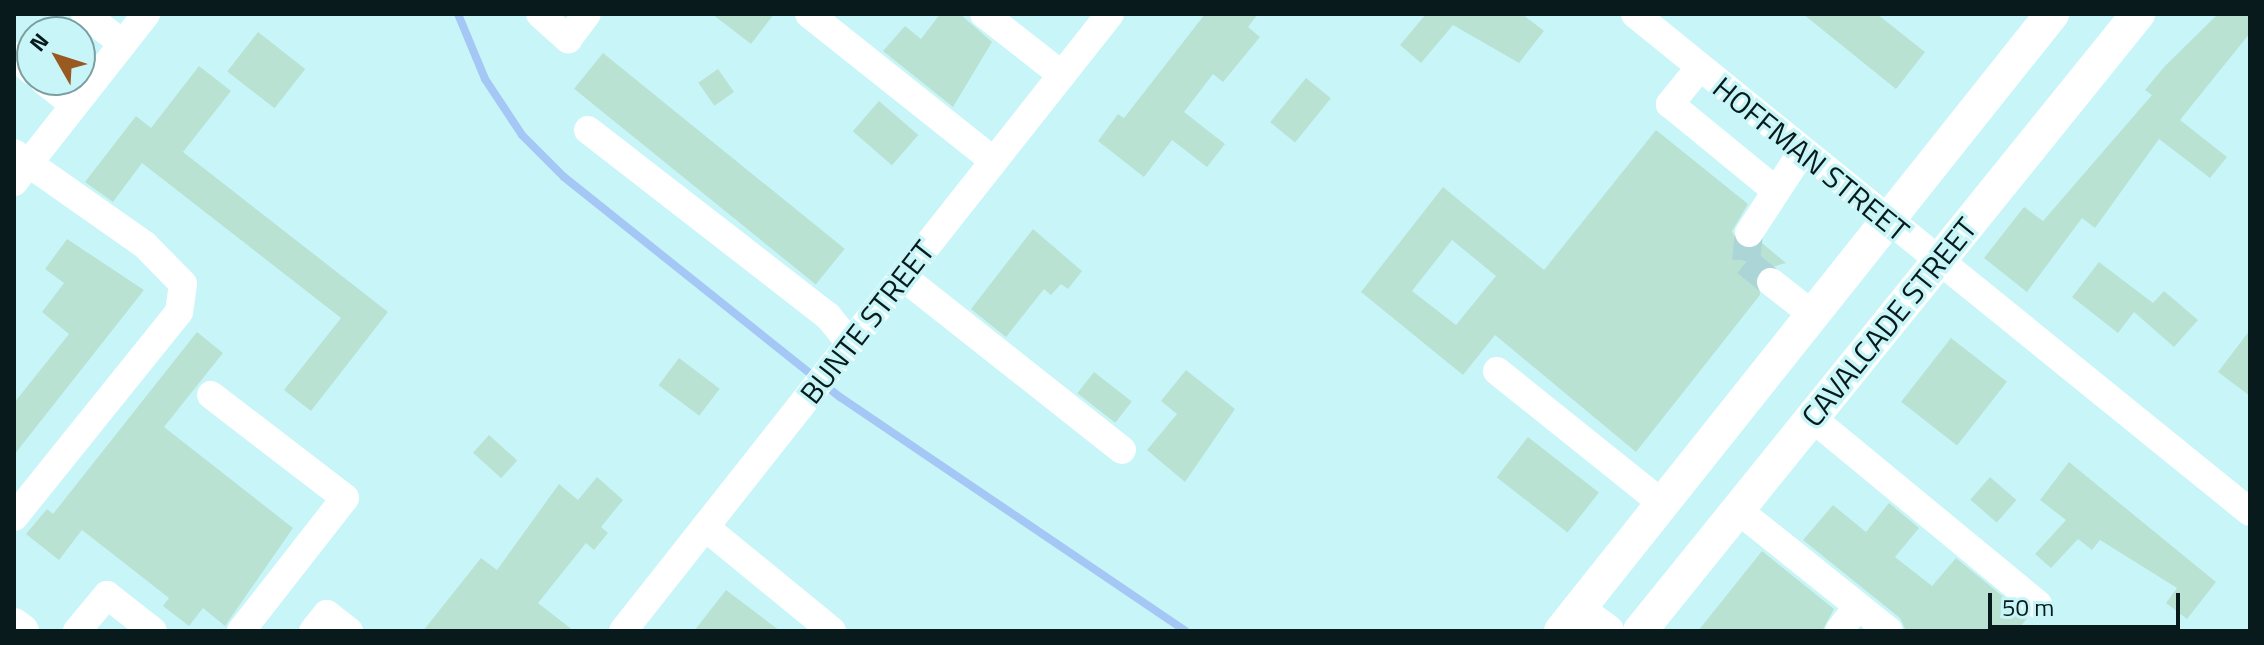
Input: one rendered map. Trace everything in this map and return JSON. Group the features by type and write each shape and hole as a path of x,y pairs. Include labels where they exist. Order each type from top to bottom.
{"main road":[{"path":"1607,631 1570,620 2052,14"},
{"name":"CAVALCADE STREET","path":"1640,631 2138,14"},
{"path":"14,625 22,631"}],"street":[{"path":"85,14 123,44"},
{"path":"14,517 179,312 183,284 145,245 19,166 74,105 146,14"},
{"path":"540,14 568,39 587,14"},
{"path":"809,14 994,161"},
{"path":"984,14 1062,75"},
{"name":"BUNTE STREET","path":"623,631 1110,14"},
{"name":"HOFFMAN STREET","path":"1635,14 1886,221 2250,512"},
{"path":"1700,67 1670,104 1774,189"},
{"path":"63,96 74,105"},
{"path":"588,130 828,316 843,352"},
{"path":"1749,233 1774,189 1802,152"},
{"path":"903,277 1122,450"},
{"path":"1771,282 1812,314"},
{"path":"1497,371 1662,503"},
{"path":"211,395 345,498 241,631"},
{"path":"1812,418 2038,604"},
{"path":"1738,510 1889,631"},
{"path":"705,527 832,631"},
{"path":"77,631 107,595 153,631"},
{"path":"1839,631 1858,606"},
{"path":"313,631 327,614 349,631"}],"building":[{"path":"712,14 774,14 751,44"},
{"path":"940,14 960,14 992,42 953,107 883,51 905,26 921,39"},
{"path":"1205,14 1258,14 1248,27 1260,37 1223,82 1213,74 1184,112 1225,144 1207,167 1172,140 1144,177 1098,141 1118,114 1124,118"},
{"path":"1426,14 1522,14 1544,31 1519,63 1453,25 1421,63 1400,45"},
{"path":"1803,14 1877,14 1925,52 1896,89"},
{"path":"2218,14 2250,14 2250,33 2180,120 2227,157 2210,178 2159,139 2095,228 2082,218 2027,292 1984,258 2024,207 2043,221 2152,95 2145,90 2165,66"},
{"path":"258,32 305,69 274,108 227,71"},
{"path":"603,53 845,249 816,284 574,89"},
{"path":"199,66 231,91 183,152 388,312 311,411 284,390 341,318 142,163 113,202 85,182 136,116 151,128"},
{"path":"718,69 734,92 714,106 698,83"},
{"path":"1306,78 1331,98 1295,142 1270,122"},
{"path":"879,101 918,135 892,165 853,131"},
{"path":"1656,130 1748,204 1732,231 1739,247 1762,243 1786,263 1758,271 1760,295 1636,452 1495,335 1463,375 1361,292 1443,187 1544,270","holes":["1452,240 1496,276 1456,325 1412,291"]},
{"path":"1033,229 1082,271 1068,289 1061,284 1051,295 1044,289 1006,337 971,309"},
{"path":"67,239 144,290 14,455 14,403 69,334 42,312 64,283 45,269"},
{"path":"2099,262 2153,303 2164,291 2198,320 2174,347 2134,312 2118,333 2072,297"},
{"path":"2250,330 2250,396 2218,372"},
{"path":"197,332 223,353 164,427 293,528 225,626 203,608 189,626 163,606 169,598 82,530 59,560 26,534 47,509 53,514"},
{"path":"1951,338 2007,382 1957,446 1901,402"},
{"path":"679,358 720,389 699,416 659,385"},
{"path":"1186,370 1235,409 1185,482 1147,450 1177,414 1161,401"},
{"path":"1094,372 1132,402 1115,423 1077,393"},
{"path":"489,435 517,460 501,478 473,453"},
{"path":"1528,437 1599,492 1568,533 1497,477"},
{"path":"2069,462 2216,582 2187,619 2166,603 2177,588 2100,540 2092,550 2078,539 2051,568 2035,554 2066,520 2040,500"},
{"path":"597,477 623,500 601,527 608,533 594,550 586,543 538,603 574,631 423,631 481,558 497,570 559,484 578,500"},
{"path":"1990,477 2016,500 1997,523 1970,500"},
{"path":"1889,503 1919,528 1895,557 1932,586 1956,558 2028,617 2017,631 1906,631 1900,618 1803,540 1833,505 1866,532"},
{"path":"1762,551 1834,609 1822,631 1698,631"},
{"path":"726,590 780,631 694,631"}],"waterway":[{"path":"458,14 485,79 522,135 564,177 840,397 1185,631"}],"tunnel":[{"path":"1749,233 1746,262 1771,282"}]}
